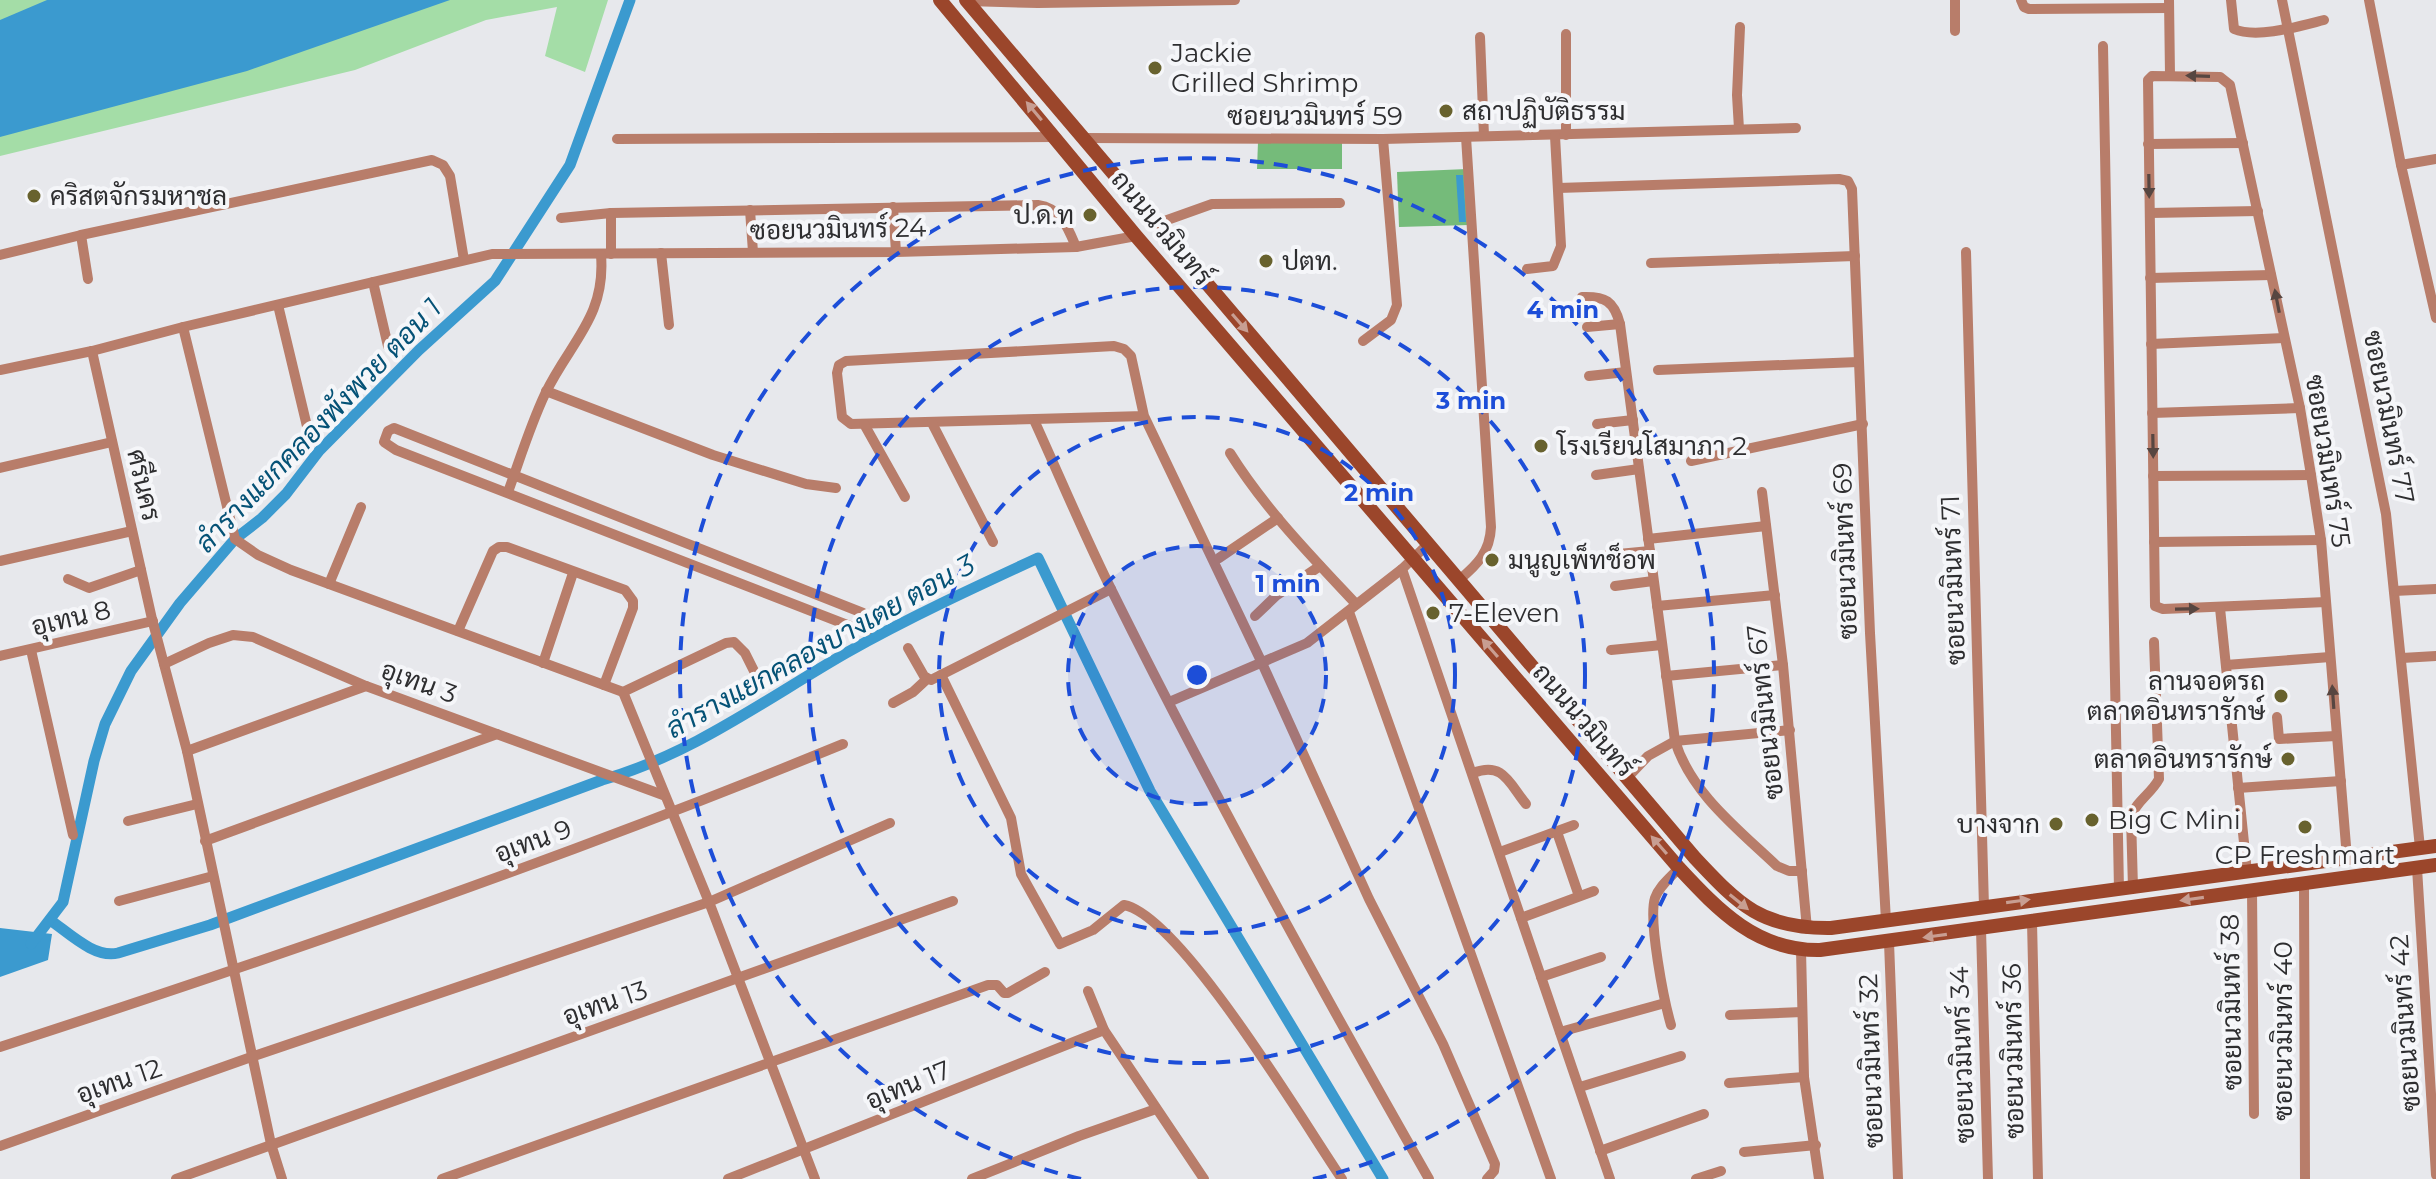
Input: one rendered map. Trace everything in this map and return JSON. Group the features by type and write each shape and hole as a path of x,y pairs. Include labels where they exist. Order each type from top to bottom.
{"main road":[{"name":"ถนนนวมินทร์","path":"940,0 1407,563 1679,868 1716,907 1743,929 1762,939 1801,950 1889,942 2436,865"},
{"name":"ถนนนวมินทร์","path":"967,0 1695,858 1734,899 1751,912 1807,929 1886,921 2436,846"},
{"path":"1136,236 1156,224"}],"street":[{"path":"967,0 1235,0"},
{"path":"1955,0 1955,31"},
{"path":"2021,0 2024,7 2029,9 2169,4 2170,75 2152,76 2148,80 2155,606 2163,609 2220,608 2326,602"},
{"path":"2231,0 2237,31 2249,33 2288,29 2324,20"},
{"name":"ซอยนวมินทร์ 77","path":"2282,0 2386,514 2420,848"},
{"path":"2369,0 2401,165 2436,318"},
{"path":"1739,129 1740,27"},
{"path":"1527,269 1553,266 1561,246 1558,188 1566,34"},
{"path":"1480,37 1484,136"},
{"path":"2103,46 2126,889"},
{"name":"ซอยนวมินทร์ 75","path":"2170,75 2220,77 2230,85 2300,408 2321,540 2347,858"},
{"name":"ซอยนวมินทร์ 59","path":"1082,138 1383,139 1796,128"},
{"path":"617,139 1056,137"},
{"path":"1459,580 1486,552 1490,538 1466,137"},
{"path":"1363,341 1391,320 1397,305 1383,139"},
{"path":"2148,144 2243,143"},
{"path":"2401,165 2436,159"},
{"path":"0,255 432,160 443,165 450,176 464,260"},
{"name":"ซอยนวมินทร์ 69","path":"1558,188 1848,181 1854,198 1858,362 1886,921"},
{"path":"1156,224 1212,204 1340,203"},
{"path":"893,207 896,252"},
{"path":"561,218 611,213 1049,207 1066,224 1076,247"},
{"path":"750,210 753,252"},
{"path":"2150,213 2258,211"},
{"path":"508,492 546,391 595,309 611,213"},
{"path":"81,235 88,279"},
{"name":"ซอยนวมินทร์ 24","path":"0,370 92,351 464,260 509,254 896,252 1076,247 1136,236"},
{"name":"ซอยนวมินทร์ 71","path":"1966,252 1984,907"},
{"path":"661,253 669,325"},
{"path":"1651,263 1855,256"},
{"path":"2150,278 2271,275"},
{"path":"373,282 388,346"},
{"path":"1582,297 1600,296 1617,309 1675,741 1681,761 1696,786 1777,866 1789,871 1802,871"},
{"path":"278,305 311,443"},
{"path":"1587,327 1620,324"},
{"path":"183,327 237,540 256,554 623,692 734,642 745,653 762,687"},
{"path":"2151,344 2284,338"},
{"path":"1144,416 851,424 842,417 837,373 839,365 846,361 1114,346 1124,349 1131,356 1144,416 1262,663 1369,899 1443,1044 1495,1164 1494,1171 1487,1179"},
{"name":"ศรีนคร","path":"92,351 153,624 187,751 271,1144 282,1179"},
{"path":"1658,370 1858,362"},
{"path":"1589,376 1626,372"},
{"path":"546,391 713,455 806,484 836,488"},
{"path":"2152,413 2300,408"},
{"path":"1034,420 1111,589 1169,702 1314,978 1429,1179"},
{"path":"1597,424 1633,420"},
{"path":"932,423 993,542"},
{"path":"864,424 905,497"},
{"path":"1691,461 1863,424"},
{"path":"394,428 515,474 863,613 873,625 866,631 855,628 508,492 396,450 387,445 385,436 394,428"},
{"path":"0,468 112,442"},
{"path":"1230,453 1244,476 1352,608 1551,1179"},
{"path":"1596,475 1639,469"},
{"path":"2153,476 2311,475"},
{"name":"ซอยนวมินทร์ 67","path":"1762,492 1790,730 1807,929"},
{"path":"329,584 361,507"},
{"path":"1219,558 1278,518"},
{"path":"1608,555 1649,545 1766,526"},
{"path":"0,561 132,531"},
{"path":"2154,542 2321,540"},
{"path":"1169,702 1307,643 1428,544"},
{"path":"458,631 493,551 499,547 507,547 625,590 633,601 633,608 604,685"},
{"path":"1407,563 1473,773 1610,1179"},
{"path":"1255,616 1277,595 1320,566"},
{"path":"68,579 89,588 141,570"},
{"path":"543,663 573,573"},
{"path":"1615,586 1653,581"},
{"path":"893,703 913,692 927,679 941,675 1111,589"},
{"path":"2394,591 2436,589"},
{"path":"1657,606 1775,595"},
{"path":"2220,608 2247,872"},
{"name":"อุเทน 8","path":"0,656 153,624"},
{"name":"อุเทน 3","path":"163,663 233,635 253,637 366,686 663,795"},
{"path":"2126,889 2133,809 2154,789 2159,779 2154,642"},
{"path":"1611,650 1662,645"},
{"path":"908,648 927,679"},
{"path":"31,650 73,835"},
{"path":"2402,658 2436,656"},
{"path":"2226,665 2330,657"},
{"path":"1666,676 1783,665"},
{"path":"941,675 1011,818 1021,874 1060,944 1093,930 1124,905 1132,907 1164,930 1226,1004 1342,1179"},
{"path":"187,751 366,686"},
{"path":"623,692 709,902 815,1179"},
{"path":"2277,717 2279,739 2336,736"},
{"path":"1627,778 1648,756 1675,741 1790,730"},
{"path":"205,841 497,734"},
{"name":"อุเทน 9","path":"0,1047 235,971 671,815 843,744"},
{"path":"1473,773 1487,768 1501,772 1526,804"},
{"path":"2238,788 2341,781"},
{"path":"128,821 197,804"},
{"name":"อุเทน 12","path":"0,1146 254,1056 709,902 890,823"},
{"path":"1500,852 1574,825"},
{"path":"1557,832 1579,896"},
{"path":"1671,1025 1665,1003 1654,901 1658,891 1679,868"},
{"name":"ซอยนวมินทร์ 42","path":"2417,868 2436,1175"},
{"path":"119,901 213,876"},
{"name":"ซอยนวมินทร์ 40","path":"2304,882 2305,1179"},
{"name":"ซอยนวมินทร์ 38","path":"2252,890 2254,1114"},
{"path":"1521,918 1594,891"},
{"name":"อุเทน 13","path":"176,1179 953,901"},
{"name":"ซอยนวมินทร์ 36","path":"2032,922 2038,1179"},
{"name":"ซอยนวมินทร์ 34","path":"1981,929 1988,1179"},
{"name":"ซอยนวมินทร์ 32","path":"1889,942 1898,1179"},
{"path":"1801,950 1804,1077 1819,1179"},
{"path":"1541,977 1601,957"},
{"path":"442,1179 988,985 997,985 1008,993 1045,972"},
{"path":"1088,991 1104,1030 1204,1179"},
{"path":"1560,1032 1665,1003"},
{"path":"1730,1015 1802,1012"},
{"name":"อุเทน 17","path":"728,1179 1104,1030"},
{"path":"1580,1087 1681,1056"},
{"path":"1729,1083 1804,1077"},
{"path":"972,1179 1156,1109"},
{"path":"1600,1151 1704,1114"},
{"path":"1744,1152 1816,1145"},
{"path":"1696,1179 1721,1171"}],"green space":[{"path":"0,0 608,0 585,72 545,56 557,7 486,20 355,70 0,156"},
{"path":"1258,142 1342,142 1342,169 1257,169"},
{"path":"1467,169 1469,225 1399,227 1397,172"}],"water":[{"path":"47,0 450,0 247,71 0,137 0,20"},
{"path":"1456,175 1463,175 1466,222 1459,222"},
{"path":"0,928 52,934 48,960 0,977"}],"waterway":[{"name":"ลำรางแยกคลองพังพวย ตอน 1","path":"31,944 63,902 94,761 105,724 131,671 180,603 235,539 286,494 319,451 419,350 495,281 570,165 630,0"},
{"name":"ลำรางแยกคลองบางเตย ตอน 3","path":"50,920 82,944 109,954 210,925 666,756 727,724 869,640 1038,558 1150,791 1383,1179"}],"place":[{"name":"Jackie Grilled Shrimp","path":"1155,68"},
{"name":"สถาปฏิบัติธรรม","path":"1446,111"},
{"name":"คริสตจักรมหาชล","path":"34,196"},
{"name":"ป.ด.ท","path":"1090,215"},
{"name":"ปตท.","path":"1266,261"},
{"name":"โรงเรียนโสมาภา 2","path":"1541,446"},
{"name":"มนูญเพ็ทช็อพ","path":"1492,560"},
{"name":"7-Eleven","path":"1433,613"},
{"name":"ลานจอดรถ ตลาดอินทรารักษ์","path":"2281,696"},
{"name":"ตลาดอินทรารักษ์","path":"2288,759"},
{"name":"Big C Mini","path":"2092,820"},
{"name":"บางจาก","path":"2056,824"},
{"name":"CP Freshmart","path":"2305,827"}]}
